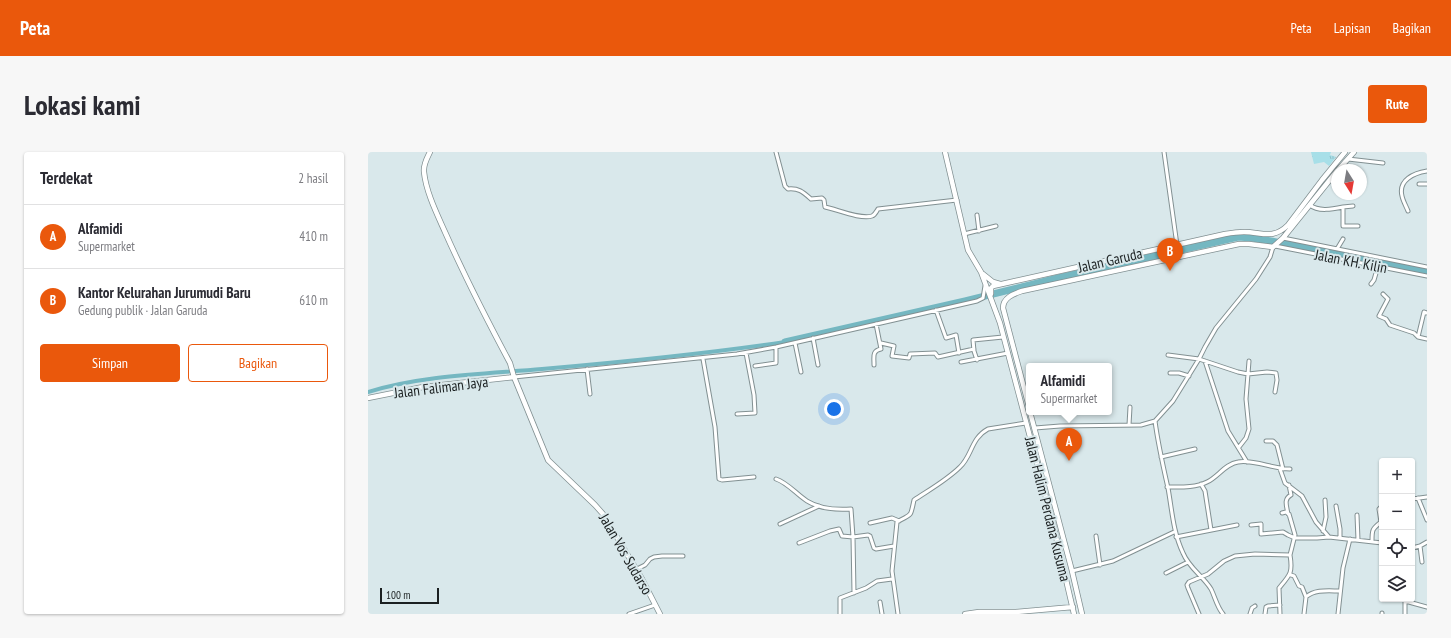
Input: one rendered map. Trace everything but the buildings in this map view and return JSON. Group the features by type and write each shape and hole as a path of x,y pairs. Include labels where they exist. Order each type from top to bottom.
{"main road":[{"name":"Jalan Vos Sudarso","path":"430,152 425,162 424,170 429,191 438,216 462,272 512,369 548,460 599,509 637,569 660,614"},
{"name":"Jalan Halim Perdana Kusuma","path":"945,152 968,250 986,284 1008,353 1074,614"},
{"name":"Jalan Garuda","path":"989,295 993,286 1000,284 1172,248 1177,245 1225,234 1244,232 1276,234 1282,231 1346,152"},
{"path":"1343,164 1354,152"},
{"path":"1275,246 1331,180"},
{"name":"Jalan Garuda","path":"1026,396 1005,320 1003,304 1008,298 1022,291 1239,244 1275,246"},
{"path":"1172,248 1174,258"},
{"path":"981,272 987,278 1000,284"},
{"name":"Jalan Faliman Jaya","path":"368,398 423,387 514,376"},
{"name":"Jalan Halim Perdana Kusuma","path":"1031,415 1082,614"},
{"path":"1040,476 1047,474"},
{"path":"1048,507 1055,505"},
{"path":"965,614 979,612 1016,613 1073,608"}],"street":[{"path":"776,152 785,186 788,189 794,188 802,191 811,199 822,198 824,200 825,207 840,210 845,214 870,217 875,214 878,209 957,200"},
{"path":"1164,152 1177,245"},
{"path":"1348,158 1383,163"},
{"path":"1408,211 1402,196 1403,184 1410,176 1417,172 1427,171"},
{"path":"1419,184 1427,184"},
{"path":"1310,205 1314,208 1327,209 1353,206"},
{"path":"1343,207 1343,226 1358,226"},
{"path":"977,215 979,231"},
{"path":"964,234 996,226"},
{"name":"Jalan KH. Kilin","path":"1282,239 1427,267"},
{"path":"1337,249 1342,239"},
{"path":"1035,428 1060,426 1141,425 1155,422 1173,401 1216,328 1256,279 1275,246"},
{"name":"Jalan KH. Kilin","path":"1275,246 1427,276"},
{"path":"1384,267 1385,260"},
{"path":"1371,284 1374,280 1378,266"},
{"path":"1383,294 1388,299 1379,316 1386,319 1390,325 1414,333 1418,337 1427,339"},
{"path":"514,376 704,359 746,353 848,332 876,324 977,301 989,295"},
{"path":"936,310 946,338 956,335 959,353"},
{"path":"1418,337 1424,312 1427,313"},
{"path":"874,365 874,352 881,349 876,324"},
{"path":"977,360 973,340 1003,337"},
{"path":"813,338 818,366"},
{"path":"795,343 801,372"},
{"path":"881,343 894,346 892,356 902,358 909,358 910,354 935,353 938,357 974,349"},
{"path":"755,366 776,363 776,347"},
{"path":"736,414 755,413 754,395 746,353"},
{"path":"961,362 1008,353"},
{"path":"1168,355 1199,359 1248,374 1267,372 1276,373 1277,380 1275,392"},
{"path":"704,359 715,427 719,479 754,477"},
{"path":"1205,361 1228,431 1247,462"},
{"path":"1238,447 1246,438 1249,429 1246,399 1249,361"},
{"path":"587,369 590,394"},
{"path":"1170,373 1178,373 1189,376"},
{"path":"1129,425 1130,407"},
{"path":"1155,422 1174,532 1183,555 1194,571 1201,576 1211,590 1223,614"},
{"path":"898,614 892,579 897,522 909,516 914,500 962,466 973,444 983,432 988,429 1026,423"},
{"path":"1266,442 1273,441 1278,445 1283,480 1302,496 1316,522 1323,532 1329,537"},
{"path":"1161,457 1195,449"},
{"path":"1167,487 1181,487 1208,482 1230,464 1238,462 1247,462 1281,469 1290,468"},
{"path":"776,479 783,482 807,501 819,506 838,510 851,509 854,593"},
{"path":"1201,484 1205,491 1211,530"},
{"path":"1280,614 1279,588 1290,575 1292,565 1290,555 1295,538 1288,514 1286,500 1287,497 1291,496 1289,485"},
{"path":"1415,498 1427,497"},
{"path":"1418,498 1427,520"},
{"path":"1323,532 1326,517 1325,500"},
{"path":"780,524 819,506"},
{"path":"1336,506 1340,538"},
{"path":"1282,513 1286,512 1288,514"},
{"path":"1357,515 1358,540"},
{"path":"870,523 892,518 899,521"},
{"path":"1251,525 1261,524 1262,534 1283,532 1288,536 1295,538 1329,537 1379,543"},
{"path":"1372,542 1373,528 1379,524"},
{"path":"1176,537 1238,525"},
{"path":"799,543 830,531 840,529 842,536 870,536 874,548 876,549 894,546"},
{"path":"1072,571 1100,565 1116,559 1174,532"},
{"path":"1096,536 1100,565"},
{"path":"1338,614 1340,591 1350,539"},
{"path":"1415,547 1427,542"},
{"path":"1420,546 1422,562"},
{"path":"1199,614 1187,585 1189,582 1208,574 1235,556 1255,554 1278,556 1290,555"},
{"path":"637,569 646,566 650,559 654,557 683,556"},
{"path":"1166,573 1188,562"},
{"path":"1290,575 1294,576 1299,586 1302,587 1306,597 1304,614"},
{"path":"840,614 840,598 866,588 877,581 892,579"},
{"path":"1306,597 1310,593 1314,592 1340,591"},
{"path":"880,602 882,614"},
{"path":"1405,602 1405,614"},
{"path":"1411,602 1427,607"},
{"path":"629,614 655,605"},
{"path":"1266,614 1266,609 1268,606 1280,605"},
{"path":"1250,614 1252,608 1255,606"}],"green space":[{"path":"1311,152 1331,152 1330,155 1336,157 1329,166 1324,162 1314,164"}],"waterway":[{"path":"785,342 1238,237 1271,241 1427,272"},
{"path":"368,392 389,386 432,379 633,361 785,342"}],"place":[{"name":"Kantor Kelurahan Jurumudi Baru","path":"1170,271"},
{"name":"Alfamidi","path":"1069,461"}]}
